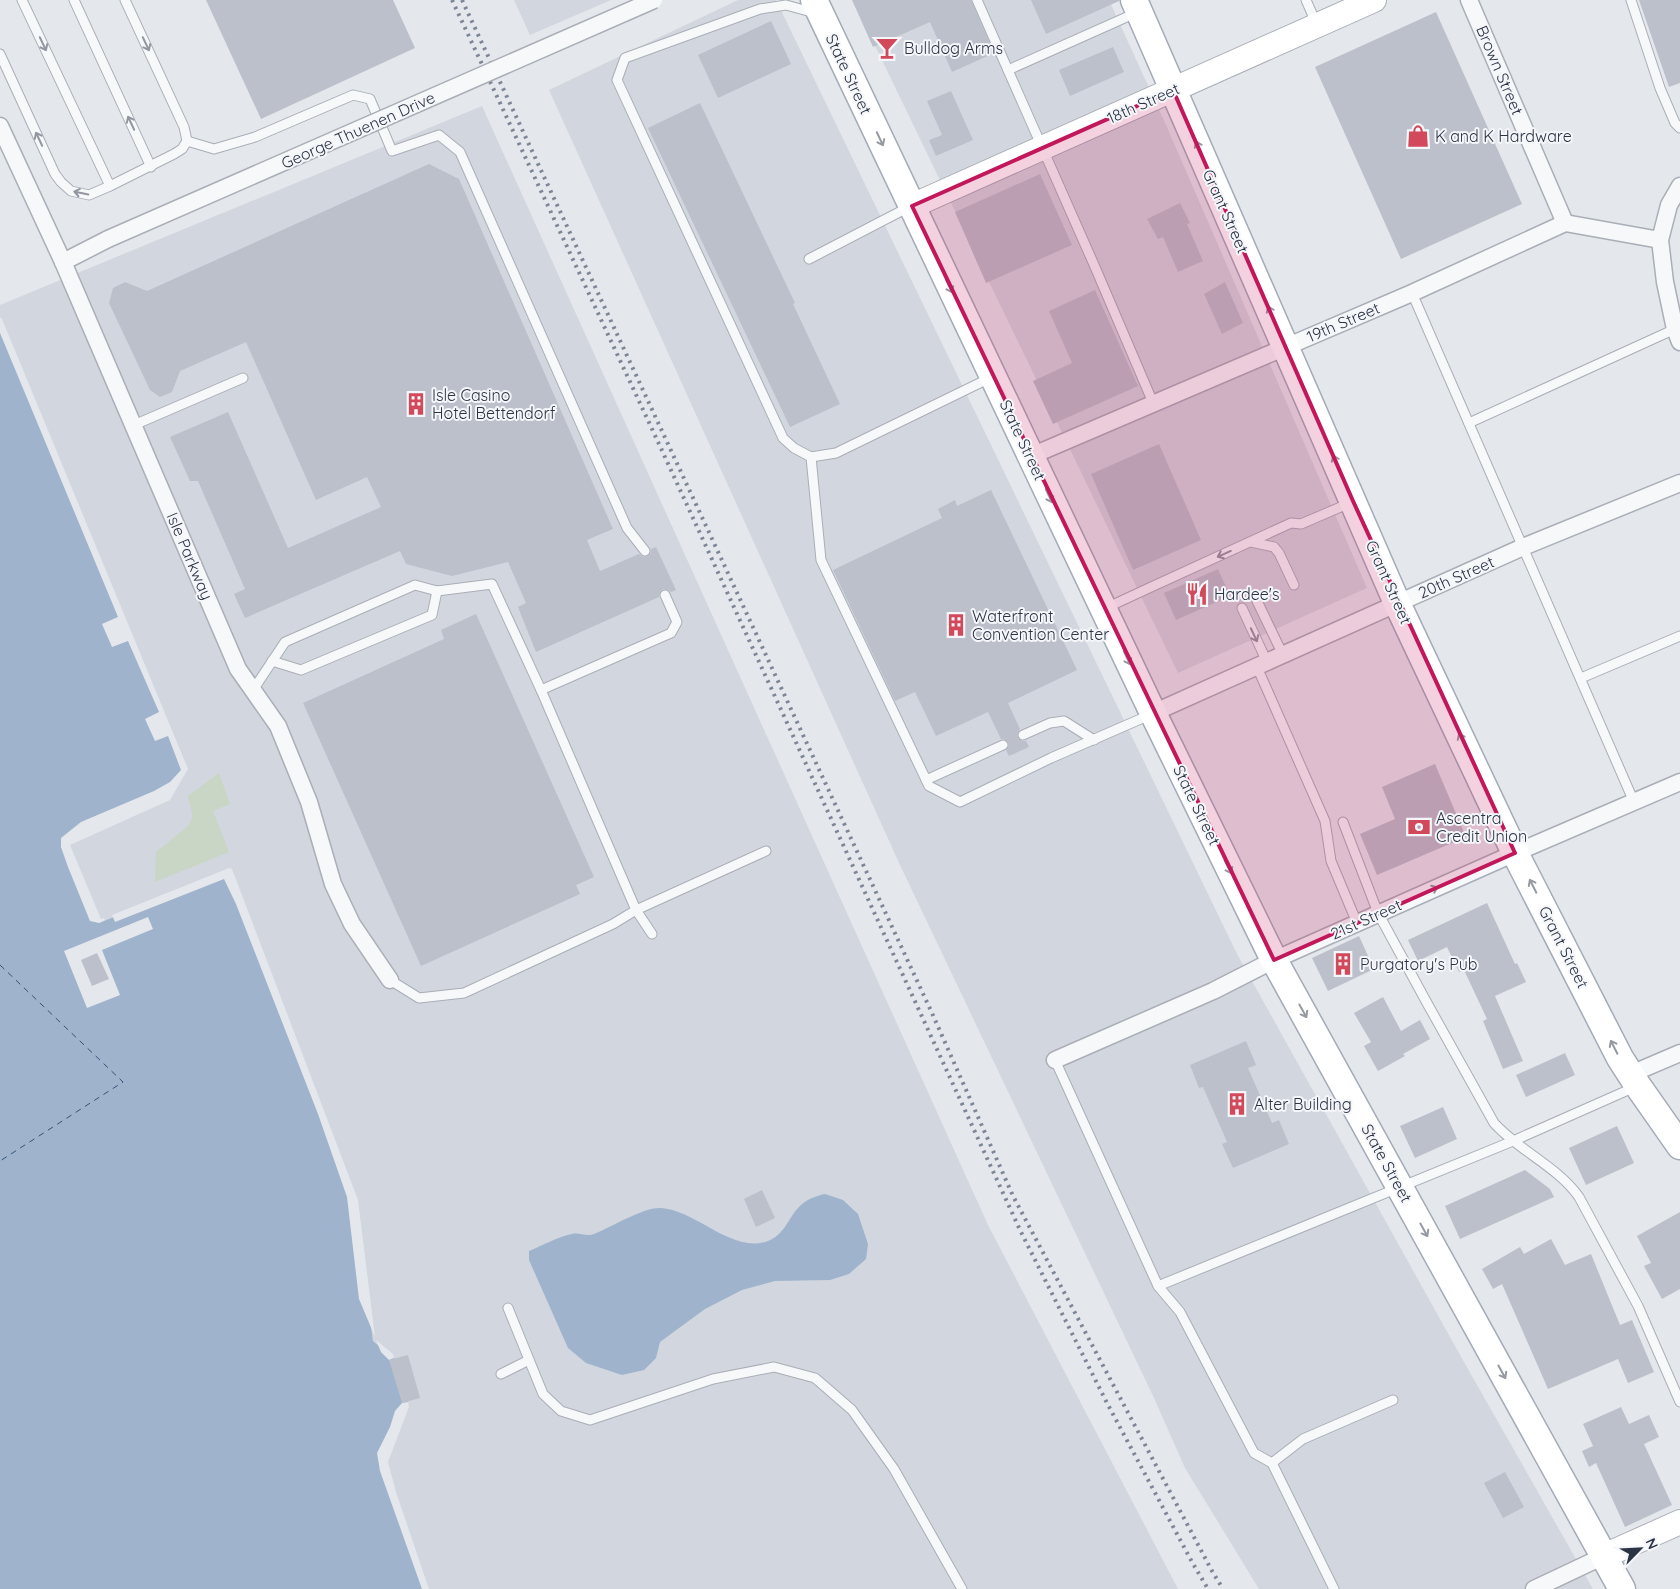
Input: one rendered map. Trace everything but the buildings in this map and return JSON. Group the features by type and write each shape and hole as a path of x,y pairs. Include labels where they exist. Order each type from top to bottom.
{"main road":[{"name":"Grant Street","path":"1136,6 1397,603 1515,853 1620,1058 1680,1146"},
{"name":"State Street","path":"817,7 1153,713 1274,960 1622,1589"}],"street":[{"name":"George Thuenen Drive","path":"63,262 108,239 654,0"},
{"name":"18th Street","path":"912,206 1374,0"},
{"name":"Brown Street","path":"1469,0 1566,223"},
{"name":"Isle Parkway","path":"0,126 63,262 238,669 278,726 309,802 333,884 352,924 390,980"},
{"path":"1677,335 1660,240 1669,205 1680,186"},
{"path":"1566,223 1660,240"},
{"name":"19th Street","path":"1031,456 1412,293 1566,223"},
{"name":"20th Street","path":"1153,713 1523,547 1680,482"},
{"name":"21st Street","path":"1055,1060 1214,992 1274,960 1378,913 1680,782"},
{"path":"1634,1080 1680,1052"},
{"path":"1534,1589 1680,1522"}],"lane":[{"path":"22,0 110,186"},
{"path":"74,0 151,167"},
{"path":"0,54 55,174 61,182 71,191 89,195 110,186 174,154 182,149 187,140 184,127 125,0"},
{"path":"977,0 1095,266 1154,405"},
{"path":"1306,0 1317,26"},
{"path":"1631,0 1660,88 1680,128"},
{"path":"817,7 786,5 760,9 625,58 617,80 782,438 794,448 811,457 836,453 993,377"},
{"path":"1008,70 1136,6"},
{"path":"187,140 214,149 255,137 353,95 370,99 392,151 439,136 460,152 627,528 645,551"},
{"path":"809,258 912,206"},
{"path":"1412,293 1634,802"},
{"path":"1469,423 1677,335"},
{"path":"134,425 243,378"},
{"path":"811,457 821,560 929,786 960,802 1153,713"},
{"path":"1104,610 1291,523 1301,524 1353,501"},
{"path":"1251,542 1274,547 1280,553 1294,585"},
{"path":"253,690 284,642 415,585 437,591 492,584 541,690 636,910 652,934"},
{"path":"272,661 301,670 432,615 437,591"},
{"path":"541,690 671,633 677,622 665,595"},
{"path":"1257,601 1283,655"},
{"path":"1242,608 1324,821 1331,861 1357,923"},
{"path":"1581,678 1680,636"},
{"path":"1023,735 1050,723 1064,721 1094,740"},
{"path":"926,780 1003,745"},
{"path":"1343,822 1378,913 1426,1003 1494,1123 1504,1134 1561,1177 1579,1197 1638,1306 1680,1402"},
{"path":"390,980 419,998 464,993 613,924 636,910 766,851"},
{"path":"1055,1060 1158,1286 1180,1312 1254,1453 1272,1463 1334,1589"},
{"path":"1158,1286 1513,1141 1634,1080"},
{"path":"508,1308 543,1394 560,1411 590,1420 713,1379 774,1367 815,1378 852,1410 894,1469 962,1589"},
{"path":"501,1374 529,1360"},
{"path":"1272,1463 1303,1439 1393,1400"}],"highlighted area":[{"path":"1173,90 1353,501 1515,853 1274,960 912,206"}],"shaded area":[{"path":"514,0 611,0 530,35"},
{"path":"738,0 776,0 1237,954 1460,1355 1593,1589 1259,1589 1185,1468 1154,1398 900,865 549,90"},
{"path":"853,0 1109,0 1166,125 1367,588 1178,673"},
{"path":"482,106 988,1225 1178,1589 426,1589 385,1462 394,1358 373,1341 355,1201 217,875 99,923 67,844 0,320 0,305"}],"green space":[{"path":"219,773 230,804 213,811 229,852 155,882 156,852 188,826 193,817 188,796"}],"water":[{"path":"0,320 186,769 169,797 67,844 99,923 230,870 355,1201 373,1341 394,1358 408,1402 385,1462 426,1589 0,1589"},
{"path":"825,1194 843,1200 858,1214 868,1244 866,1259 849,1274 830,1280 775,1281 742,1290 705,1309 660,1342 656,1358 644,1370 622,1375 586,1363 568,1348 529,1260 529,1251 556,1239 567,1235 594,1234 637,1214 661,1208 687,1216 741,1242 755,1243 768,1241 782,1231 794,1212 801,1205 810,1199"}],"pier":[{"path":"0,317 188,769 170,800 70,845 101,919 104,918 105,920 99,923 90,921 61,847 61,838 81,822 154,791 170,782 181,770 168,736 155,741 145,719 159,712 128,641 112,647 102,624 118,617 0,333"},
{"path":"229,868 232,869 358,1200 375,1337 359,1299 347,1197 318,1114 236,904 224,879 115,922 112,915"},
{"path":"148,917 153,929 102,950 120,995 87,1008 64,951"},
{"path":"376,1340 393,1354 394,1358 389,1360 381,1352"},
{"path":"408,1402 409,1407 388,1462 396,1492 429,1589 422,1589 380,1471 377,1453 390,1427 395,1411 402,1403"}],"ferry route":[{"path":"0,965 123,1082 0,1161"}],"railway":[{"path":"452,0 659,444 1020,1230 1107,1403 1208,1589"},
{"path":"462,0 932,1013 1013,1196 1223,1589"}],"place":[{"name":"Bulldog Arms","path":"887,48"},
{"name":"K and K Hardware","path":"1418,136"},
{"name":"Isle Casino Hotel Bettendorf","path":"416,404"},
{"name":"Hardee's","path":"1197,594"},
{"name":"Waterfront Convention Center","path":"956,625"},
{"name":"Ascentra Credit Union","path":"1419,827"},
{"name":"Purgatory's Pub","path":"1343,964"},
{"name":"Alter Building","path":"1237,1104"}]}
